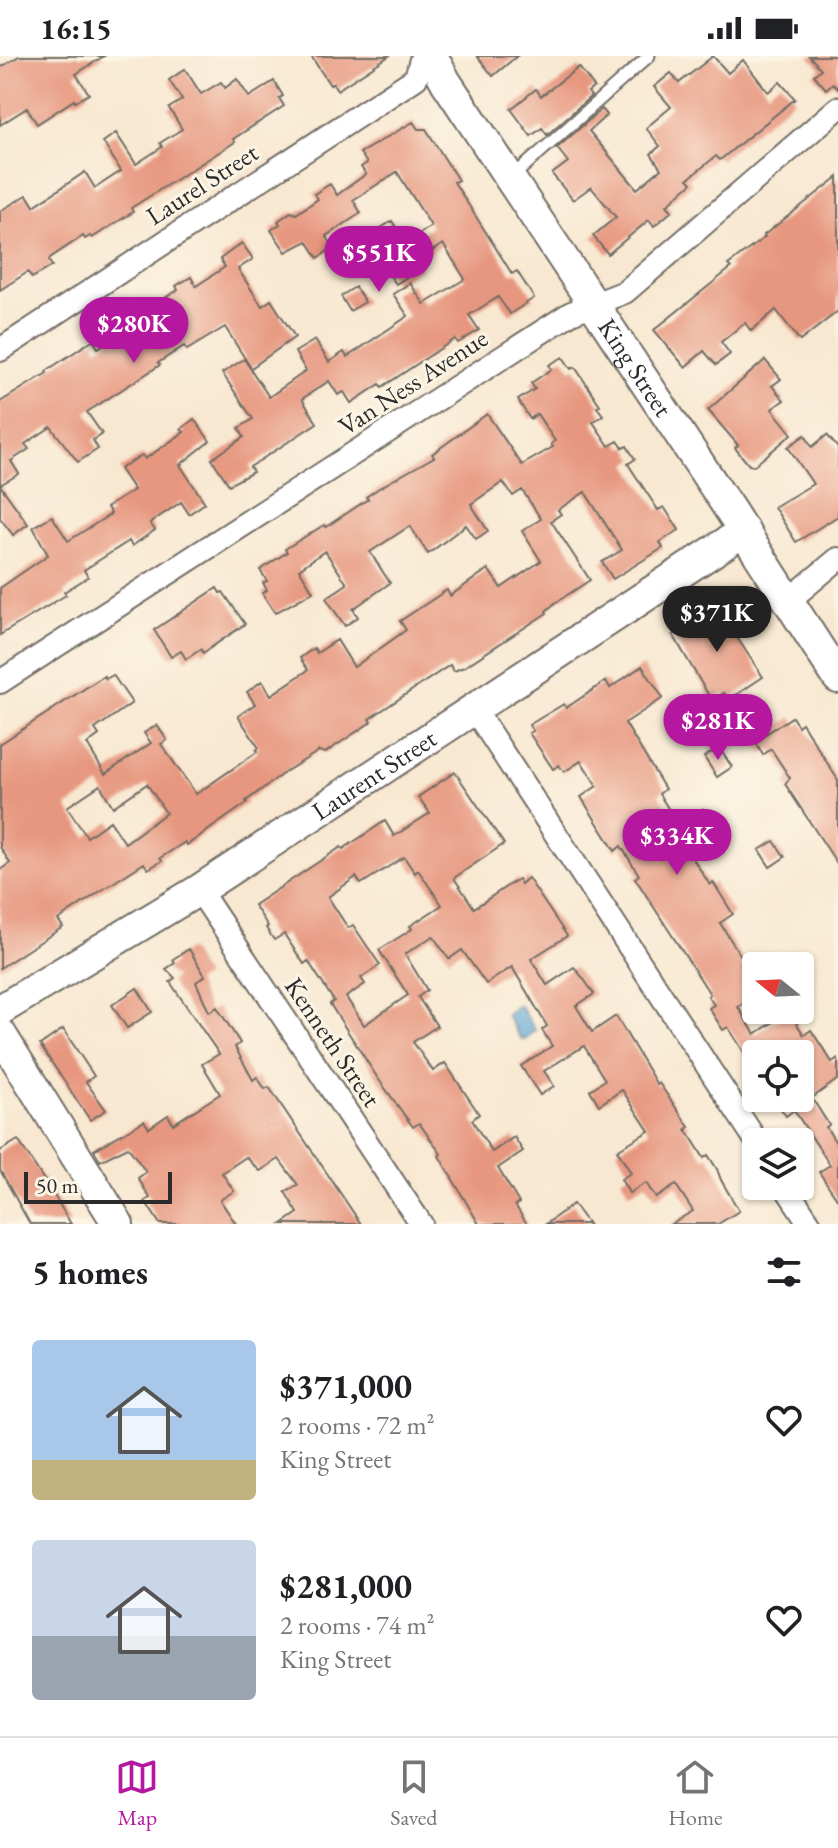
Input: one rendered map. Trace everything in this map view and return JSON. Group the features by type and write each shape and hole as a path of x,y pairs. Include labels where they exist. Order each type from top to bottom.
{"street":[{"name":"Laurel Street","path":"0,350 416,78 422,56"},
{"name":"King Street","path":"432,56 446,82 838,678"},
{"name":"Van Ness Avenue","path":"0,682 571,313 625,292 838,108"},
{"name":"Laurent Street","path":"0,1010 199,890 744,531"},
{"path":"788,601 838,559"},
{"path":"474,709 748,1128"},
{"name":"Kenneth Street","path":"199,890 421,1224"},
{"path":"0,1033 118,1224"},
{"path":"794,1200 810,1224"}],"lane":[{"path":"511,179 649,56"}],"water":[{"path":"519,1004 535,1030 525,1040 521,1039 506,1015"}],"building":[{"path":"19,56 104,56 76,74 89,94 37,124 27,108 0,125 0,68"},
{"path":"311,56 389,56 337,90 333,83 330,85"},
{"path":"477,56 517,56 493,76"},
{"path":"713,56 728,73 743,60 768,92 780,82 795,99 720,160 716,156 688,179 692,183 667,205 672,211 654,226 649,220 608,254 593,236 616,217 591,187 573,200 552,174 568,162 557,148 602,109 607,115 589,131 637,189 661,169 651,154 660,146 646,128 671,107 654,87 671,73 679,83"},
{"path":"809,56 838,56 838,89 833,83 826,89 814,75 821,69"},
{"path":"579,67 594,87 588,92 591,96 547,135 542,128 531,136 511,109 536,89 541,96"},
{"path":"185,69 201,94 221,82 225,88 237,79 249,97 274,81 283,96 279,98 284,106 233,139 235,142 131,208 133,212 92,238 85,239 83,236 50,258 52,266 32,278 28,272 0,290 0,211 27,195 34,206 85,172 95,188 121,171 103,142 116,133 136,164 162,147 160,143 182,129 169,108 182,100 169,80"},
{"path":"413,122 418,129 426,129 458,180 454,182 512,274 517,271 534,298 510,314 498,297 469,315 479,330 458,343 455,339 382,387 380,384 351,403 344,392 338,395 329,381 302,399 317,423 250,467 253,472 229,485 212,459 244,437 239,428 253,419 222,373 244,359 269,397 306,371 295,352 315,340 329,362 344,352 347,357 408,316 393,294 410,283 424,304 465,279 443,244 417,261 421,268 396,284 364,239 392,221 406,243 431,226 397,172 353,200 361,213 326,236 334,247 318,258 307,241 286,252 271,230 291,212 296,214 318,199 314,194 330,184 337,195 366,174 361,167 367,163 360,153"},
{"path":"838,177 838,311 800,341 776,310 751,331 745,323 721,342 730,354 716,365 704,351 685,367 654,330 731,268 728,265 764,235"},
{"path":"242,243 253,259 238,269 262,306 271,300 295,337 251,368 225,327 187,350 184,346 87,412 102,434 93,440 98,449 78,462 51,427 25,444 29,449 11,461 19,474 0,485 0,402 93,340 98,348 136,324 134,321 167,300 165,298 178,290 176,286 191,277 196,286 225,267 220,259"},
{"path":"355,287 365,302 350,311 341,296"},
{"path":"563,357 571,369 575,367 600,405 597,407 603,415 593,422 609,446 618,441 623,448 627,446 635,459 628,464 658,510 664,507 679,530 660,542 663,548 613,579 602,562 622,550 585,492 558,510 561,514 551,521 590,580 555,603 547,613 464,667 454,671 450,665 369,719 371,722 325,753 319,751 285,772 187,845 185,842 160,858 162,861 148,869 144,863 102,890 58,920 63,927 0,968 0,870 10,863 0,847 0,744 104,676 106,679 113,675 132,703 95,729 99,735 87,744 105,774 151,743 144,733 157,725 167,740 161,744 196,794 257,752 259,748 238,716 255,704 247,692 262,681 271,695 308,670 300,658 314,648 317,653 337,640 354,667 406,630 400,621 447,590 450,596 488,569 501,588 541,561 522,531 541,519 522,490 513,496 503,482 471,504 488,531 476,539 466,525 428,554 410,526 370,552 390,583 353,609 358,617 345,626 326,598 347,584 325,551 299,569 313,592 275,613 262,593 267,590 263,583 267,581 260,570 287,552 285,549 324,525 326,527 379,488 434,457 432,454 487,414 522,465 553,447 551,444 555,441 537,414 530,419 518,400 535,389 531,383 552,369 549,365","holes":["147,784 166,813 125,843 110,821 87,837 67,807 100,785 113,807"]},
{"path":"765,360 781,379 772,386 784,400 772,409 792,434 754,466 749,465 735,448 738,445 708,410"},
{"path":"194,419 210,441 180,465 205,503 189,514 181,502 150,523 155,530 132,546 129,541 84,570 88,577 64,592 66,595 0,635 0,588 48,555 33,527 52,516 68,541 111,514 107,507 134,490 120,469 142,455 145,459 184,432 181,429"},
{"path":"805,435 812,447 827,435 838,448 838,516 796,542 774,507 813,484 788,447"},
{"path":"0,485 28,524 13,535 0,518"},
{"path":"217,588 245,624 203,653 201,649 186,659 181,651 171,657 154,630"},
{"path":"721,604 738,630 734,633 763,677 728,700 724,693 712,701 673,635 681,630 679,628"},
{"path":"642,666 663,698 625,723 665,789 659,794 678,824 703,809 713,824 683,843 733,914 720,923 742,958 742,1005 738,1007 742,1013 742,1024 749,1024 755,1034 770,1024 797,1024 804,1035 811,1030 832,1062 838,1058 838,1079 814,1097 814,1040 742,1040 742,1049 728,1027 723,1030 709,1008 714,1005 708,996 710,994 635,878 639,875 621,846 615,851 581,797 597,786 581,761 564,772 559,765 553,769 529,733 533,731 529,725 564,704 566,708 606,681 610,688"},
{"path":"792,717 798,726 802,723 838,780 838,865 785,784 790,778 771,749 763,755 755,741"},
{"path":"719,748 732,767 717,777 704,757"},
{"path":"455,772 504,844 454,878 474,908 518,879 521,884 528,878 567,936 531,959 547,985 574,967 594,994 576,1006 592,1032 616,1016 657,1085 659,1083 689,1127 686,1129 704,1158 708,1155 717,1169 739,1211 718,1224 671,1224 693,1211 676,1185 656,1198 646,1183 629,1193 621,1179 631,1173 617,1150 649,1131 622,1090 599,1105 590,1090 605,1080 584,1046 544,1071 554,1086 540,1095 521,1066 552,1046 542,1030 547,1026 512,967 486,984 462,950 449,959 433,936 405,954 427,990 418,997 437,1026 413,1042 433,1071 445,1063 479,1114 472,1120 492,1152 514,1137 523,1151 498,1168 519,1203 515,1205 527,1224 479,1224 439,1156 441,1154 419,1123 413,1127 377,1077 330,1004 334,1001 308,961 304,964 284,934 274,940 254,905 385,821 394,836 430,813 418,797","holes":["404,857 415,873 418,870 442,905 379,950 408,995 364,1025 346,997 365,984 361,978 380,965 353,925 348,928 328,897 356,877 361,884"]},
{"path":"774,841 785,857 770,867 759,850"},
{"path":"189,949 205,976 196,982 209,1012 217,1007 240,1043 235,1047 253,1080 257,1077 265,1089 269,1087 361,1224 282,1224 298,1213 285,1192 298,1185 279,1159 260,1171 246,1157 222,1173 234,1191 220,1200 236,1224 160,1224 145,1201 150,1198 138,1178 146,1172 128,1147 100,1161 94,1150 144,1121 149,1128 168,1115 173,1124 220,1094 202,1064 219,1054 170,982 175,978 166,969 175,963 173,959"},
{"path":"137,988 152,1012 127,1028 112,1005"},
{"path":"63,1029 94,1076 86,1082 106,1110 90,1120 40,1045"},
{"path":"814,1101 838,1146 838,1200 819,1172 830,1165 814,1141 814,1128 806,1128 795,1112 814,1112"},
{"path":"18,1140 71,1224 30,1224 0,1170 0,1151"},
{"path":"573,1204 588,1224 546,1224"}]}
